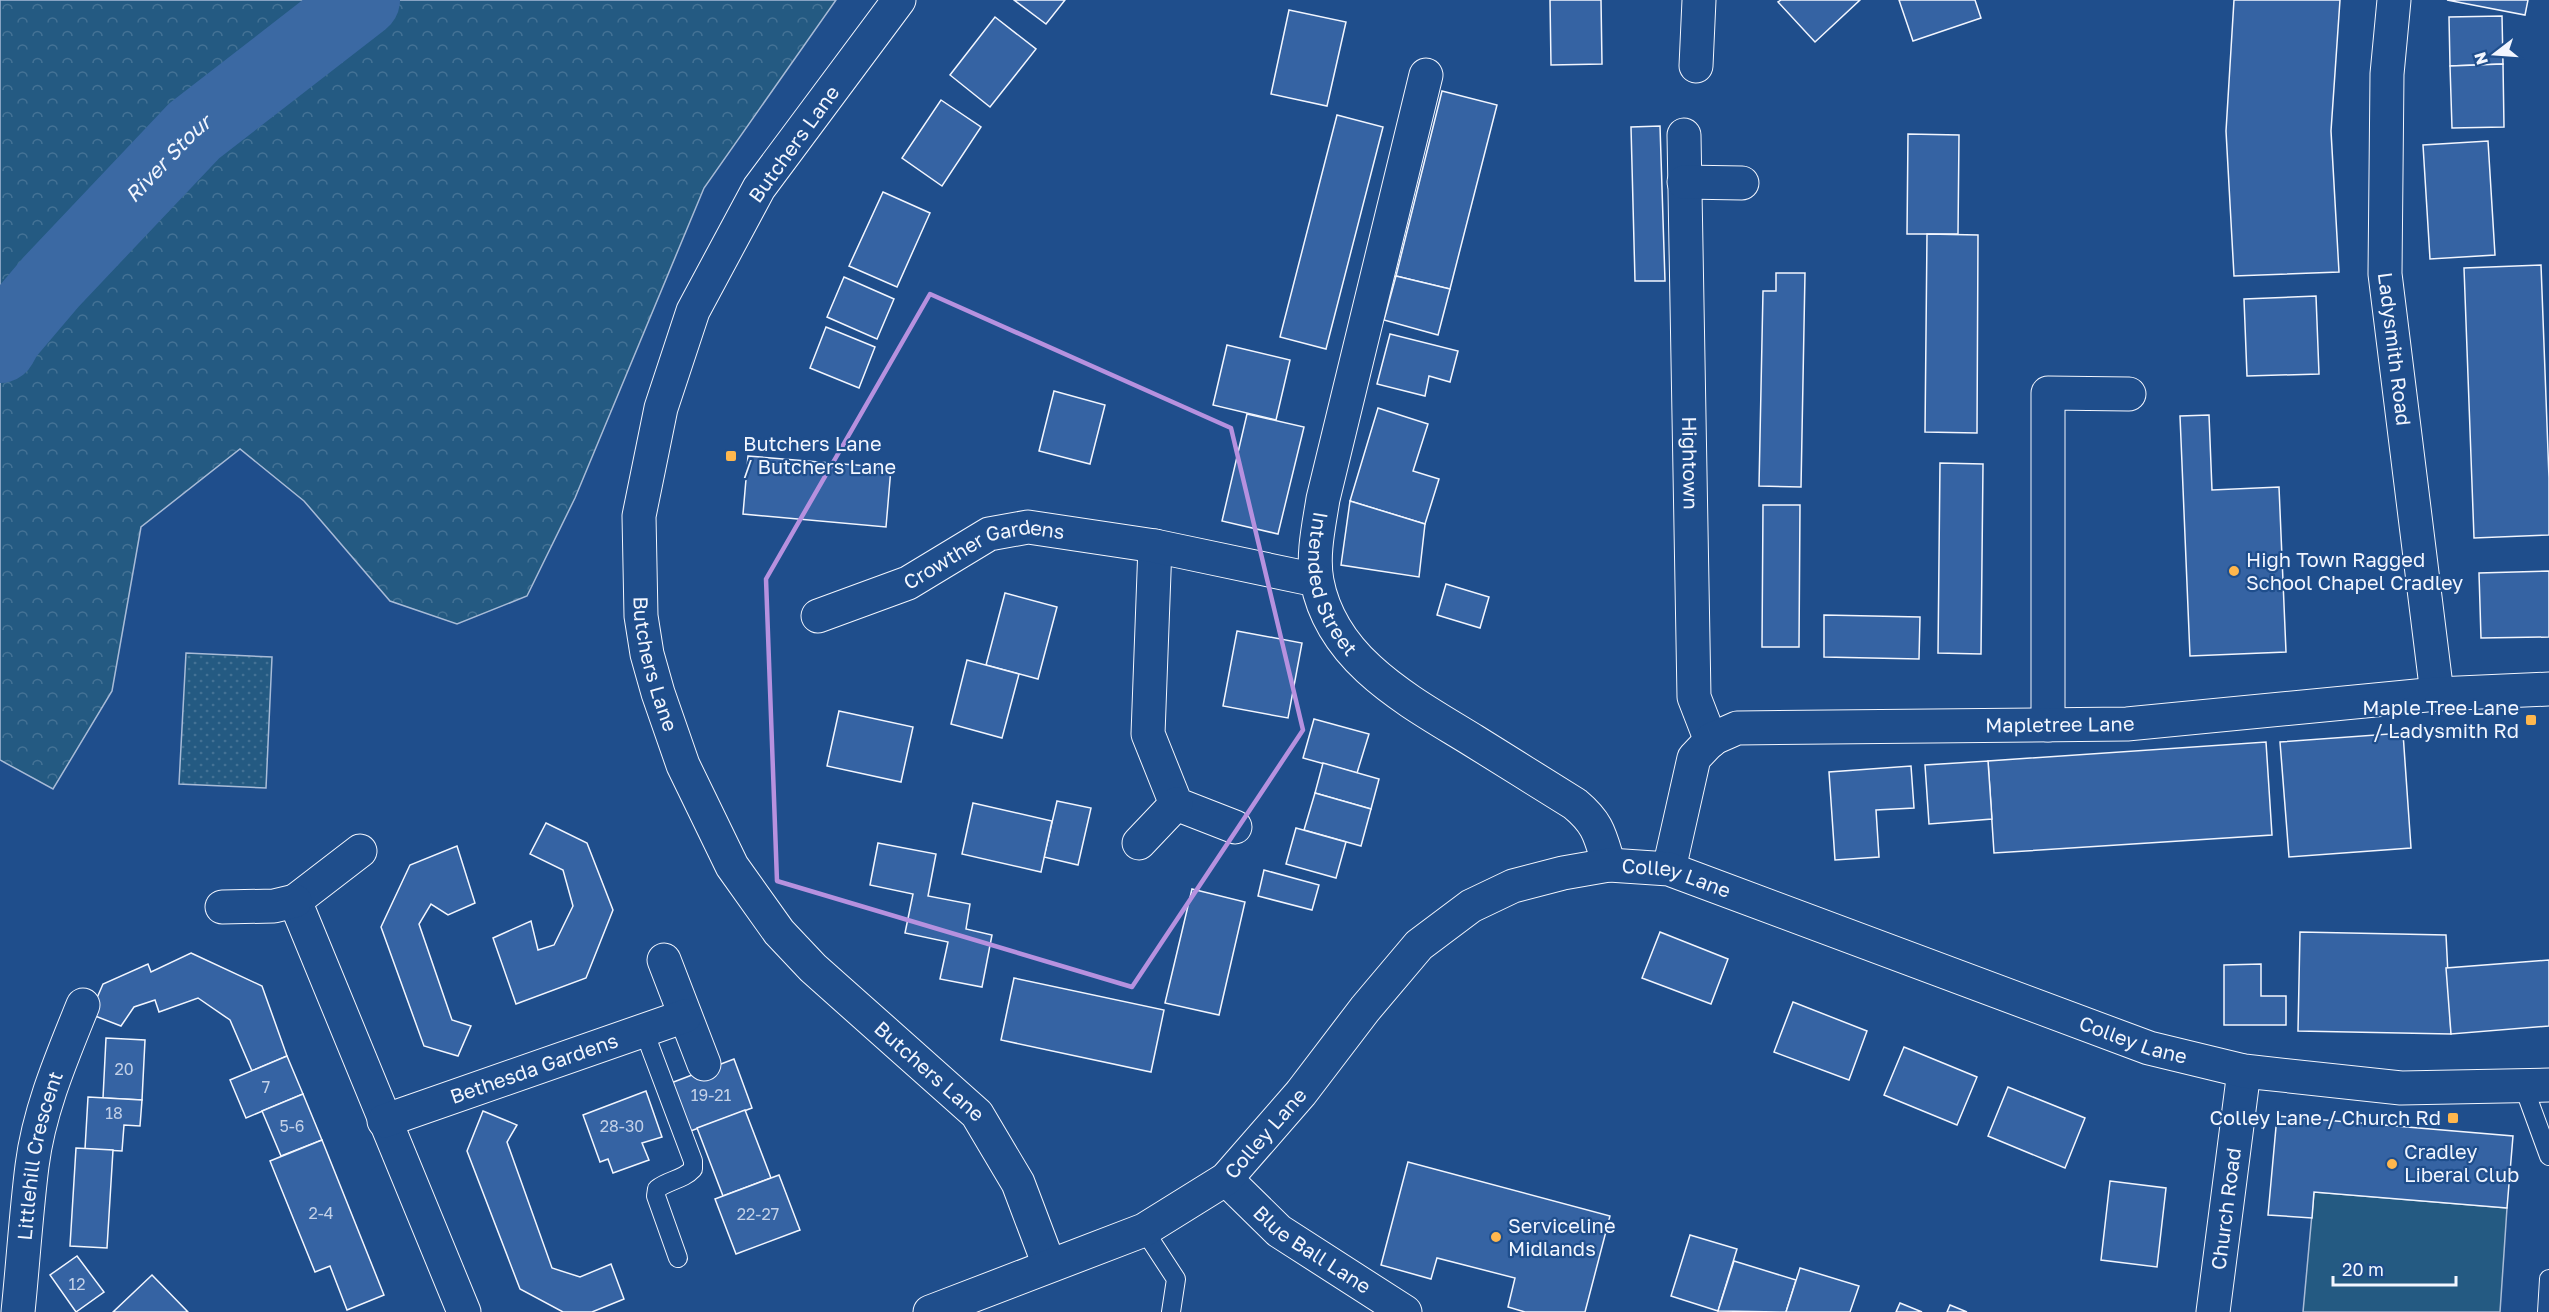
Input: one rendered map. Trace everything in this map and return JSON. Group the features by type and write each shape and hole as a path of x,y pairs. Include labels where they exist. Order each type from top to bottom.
{"street":[{"name":"Butchers Lane","path":"899,0 759,188 693,311 661,408 639,516 641,616 647,654 683,765 732,866 779,933 813,968 977,1114 1018,1183 1049,1265"},
{"path":"1696,66 1699,0"},
{"name":"Ladysmith Road","path":"2394,0 2387,74 2385,274 2438,694"},
{"name":"Intended Street","path":"1426,75 1323,499 1317,542 1316,580 1327,610 1342,640 1362,663 1382,682 1415,705 1575,804 1592,818 1609,865"},
{"name":"Hightown","path":"1684,135 1683,182 1694,697 1711,741"},
{"path":"1683,182 1742,183"},
{"path":"2048,725 2048,393 2129,394"},
{"name":"Crowther Gardens","path":"818,616 908,583 989,534 1028,527 1155,546 1316,580"},
{"path":"1155,546 1148,734 1176,804 1235,826"},
{"name":"Mapletree Lane","path":"1669,869 1694,758 1711,741 1737,728 2127,724 2438,694 2549,689"},
{"path":"1139,843 1176,804"},
{"path":"222,907 274,906 295,901 360,851"},
{"name":"Colley Lane","path":"930,1312 1144,1230 1226,1179 1300,1093 1365,1009 1419,945 1471,906 1513,886 1609,865 1669,869 2149,1048 2244,1071 2401,1088 2536,1085"},
{"path":"295,901 464,1312"},
{"path":"664,960 704,1064"},
{"name":"Littlehill Crescent","path":"18,1312 32,1164 44,1112 60,1059 83,1005"},
{"name":"Bethesda Gardens","path":"384,1121 686,1016"},
{"name":"Church Road","path":"2213,1312 2244,1071"},
{"name":"Blue Ball Lane","path":"1226,1179 1279,1231 1405,1312"}],"lane":[{"path":"644,1030 693,1161 693,1169 687,1176 663,1184 657,1189 656,1196 678,1258"},
{"path":"2536,1085 2549,1156"},
{"path":"1144,1230 1176,1279 1171,1312"},
{"path":"2547,1312 2549,1280"}],"highlighted area":[{"path":"930,294 1231,428 1303,730 1132,987 777,881 766,579"}],"green space":[{"path":"0,0 836,0 704,188 575,498 527,596 457,624 390,601 304,501 240,449 141,527 112,691 53,789 0,760"},
{"path":"186,653 272,657 266,788 179,784"},
{"path":"2314,1192 2507,1208 2500,1312 2303,1312"}],"building":[{"path":"1014,0 1065,0 1046,24"},
{"path":"1550,0 1601,0 1602,64 1551,65"},
{"path":"1781,0 1860,0 1815,42 1778,2"},
{"path":"1899,0 1975,0 1981,18 1913,41"},
{"path":"2234,0 2340,0 2331,131 2339,272 2234,276 2226,131"},
{"path":"2447,0 2528,0 2525,15"},
{"path":"1289,10 1346,22 1327,106 1271,94"},
{"path":"2502,16 2503,64 2450,66 2449,17"},
{"path":"995,17 1036,49 990,107 950,75"},
{"path":"2503,64 2504,127 2452,128 2450,66"},
{"path":"1442,91 1497,105 1450,289 1396,276"},
{"path":"941,100 981,127 942,186 902,158"},
{"path":"1337,115 1383,127 1326,349 1280,337"},
{"path":"1660,126 1665,281 1635,281 1631,127"},
{"path":"1908,134 1959,135 1958,234 1907,234"},
{"path":"2488,141 2495,255 2430,259 2423,145"},
{"path":"883,192 930,213 897,287 849,266"},
{"path":"1927,234 1978,235 1977,433 1925,432"},
{"path":"2541,265 2549,535 2474,538 2464,268"},
{"path":"1776,273 1805,273 1801,487 1759,486 1763,291 1776,291"},
{"path":"1396,276 1450,289 1438,335 1384,320"},
{"path":"844,277 894,299 877,339 827,317"},
{"path":"2316,296 2319,374 2247,376 2244,299"},
{"path":"826,327 875,347 859,388 810,368"},
{"path":"1390,334 1458,351 1450,382 1429,376 1425,396 1377,384"},
{"path":"1227,345 1290,360 1276,420 1213,405"},
{"path":"1054,391 1105,405 1090,464 1039,451"},
{"path":"1378,408 1428,424 1413,471 1439,479 1425,524 1350,501"},
{"path":"1247,414 1304,427 1278,534 1222,521"},
{"name":"High Town Ragged School Chapel Cradley","path":"2209,415 2212,490 2279,487 2286,652 2190,656 2180,416"},
{"path":"748,456 891,468 886,527 743,514"},
{"path":"1940,463 1983,464 1981,654 1938,653"},
{"path":"1350,501 1425,524 1419,577 1341,565"},
{"path":"1763,505 1800,505 1799,647 1762,647"},
{"path":"2549,571 2549,637 2481,638 2479,573"},
{"path":"1446,584 1489,597 1480,628 1437,615"},
{"path":"1005,593 1057,607 1038,679 986,665"},
{"path":"1824,615 1920,617 1919,659 1824,657"},
{"path":"1237,631 1302,643 1288,718 1223,706"},
{"path":"967,660 1019,674 1002,738 951,724"},
{"path":"839,711 913,727 901,782 827,766"},
{"path":"1314,719 1369,734 1357,773 1303,758"},
{"path":"2403,733 2411,848 2289,857 2280,742"},
{"path":"2266,742 2272,835 1994,853 1988,761"},
{"path":"1988,761 1992,819 1929,824 1925,765"},
{"path":"1323,763 1379,779 1371,809 1315,793"},
{"path":"1911,766 1914,808 1876,810 1879,857 1835,860 1829,772"},
{"path":"1315,793 1371,809 1361,846 1304,830"},
{"path":"1057,801 1091,808 1078,865 1044,857"},
{"path":"973,803 1052,821 1041,872 962,854"},
{"path":"546,823 587,843 613,910 586,978 516,1004 493,938 531,921 538,950 554,945 573,906 563,870 530,854"},
{"path":"1296,828 1346,842 1336,878 1286,864"},
{"path":"878,843 936,854 928,896 970,904 966,929 992,935 982,987 940,979 948,942 905,933 913,894 870,885"},
{"path":"457,846 475,903 448,915 431,904 419,924 452,1020 471,1026 458,1056 424,1046 381,927 410,865"},
{"path":"1264,870 1319,885 1312,910 1258,896"},
{"path":"1192,889 1245,902 1219,1015 1165,1003"},
{"path":"1660,932 1728,959 1711,1004 1642,978"},
{"path":"2300,932 2446,935 2451,1034 2298,1031"},
{"path":"191,953 262,986 287,1056 252,1071 230,1020 198,998 159,1012 155,1000 134,1007 121,1026 90,1014 103,984 148,964 151,972"},
{"path":"2549,960 2549,1026 2451,1034 2446,968"},
{"path":"2261,964 2261,996 2286,996 2286,1025 2224,1025 2224,965"},
{"path":"1014,978 1164,1010 1151,1072 1001,1040"},
{"path":"1793,1002 1867,1031 1849,1080 1774,1052"},
{"path":"106,1038 145,1040 142,1100 103,1098"},
{"path":"1904,1047 1977,1077 1957,1125 1884,1095"},
{"path":"287,1056 303,1094 246,1118 230,1080"},
{"path":"734,1059 752,1108 688,1132 671,1083"},
{"path":"2008,1087 2085,1118 2065,1168 1988,1136"},
{"path":"646,1091 662,1137 642,1143 649,1160 613,1173 608,1159 600,1162 583,1115"},
{"path":"303,1094 322,1140 281,1156 262,1111"},
{"path":"88,1097 142,1100 140,1126 124,1125 122,1151 85,1149"},
{"path":"745,1110 771,1178 723,1196 697,1128"},
{"path":"483,1111 517,1125 507,1142 552,1268 580,1277 611,1264 624,1299 592,1312 563,1312 520,1289 467,1151"},
{"name":"Cradley Liberal Club","path":"2277,1116 2513,1136 2507,1208 2314,1192 2312,1218 2268,1215"},
{"path":"322,1140 384,1295 347,1310 330,1266 315,1272 270,1161"},
{"path":"76,1148 113,1150 107,1248 70,1246"},
{"name":"Serviceline Midlands","path":"1408,1162 1610,1216 1585,1312 1525,1312 1508,1307 1515,1278 1437,1258 1431,1279 1381,1265"},
{"path":"779,1175 800,1230 736,1254 715,1199"},
{"path":"2110,1181 2166,1188 2157,1267 2101,1260"},
{"path":"1690,1235 1737,1249 1718,1311 1671,1296"},
{"path":"77,1256 104,1292 76,1312 50,1275"},
{"path":"1734,1261 1796,1280 1786,1312 1718,1311"},
{"path":"1800,1268 1859,1286 1850,1312 1786,1312"},
{"path":"152,1275 188,1312 113,1312"},
{"path":"1900,1303 1922,1312 1896,1312"},
{"path":"1950,1305 1967,1312 1947,1312"}],"waterway":[{"name":"River Stour","path":"0,346 6,335 51,282 194,131 363,0"}],"place":[{"name":"Butchers Lane / Butchers Lane","path":"731,456"},
{"name":"High Town Ragged School Chapel Cradley","path":"2234,571"},
{"name":"Maple Tree Lane / Ladysmith Rd","path":"2531,720"},
{"name":"Colley Lane / Church Rd","path":"2453,1118"},
{"name":"Cradley Liberal Club","path":"2392,1164"},
{"name":"Serviceline Midlands","path":"1496,1237"}]}
